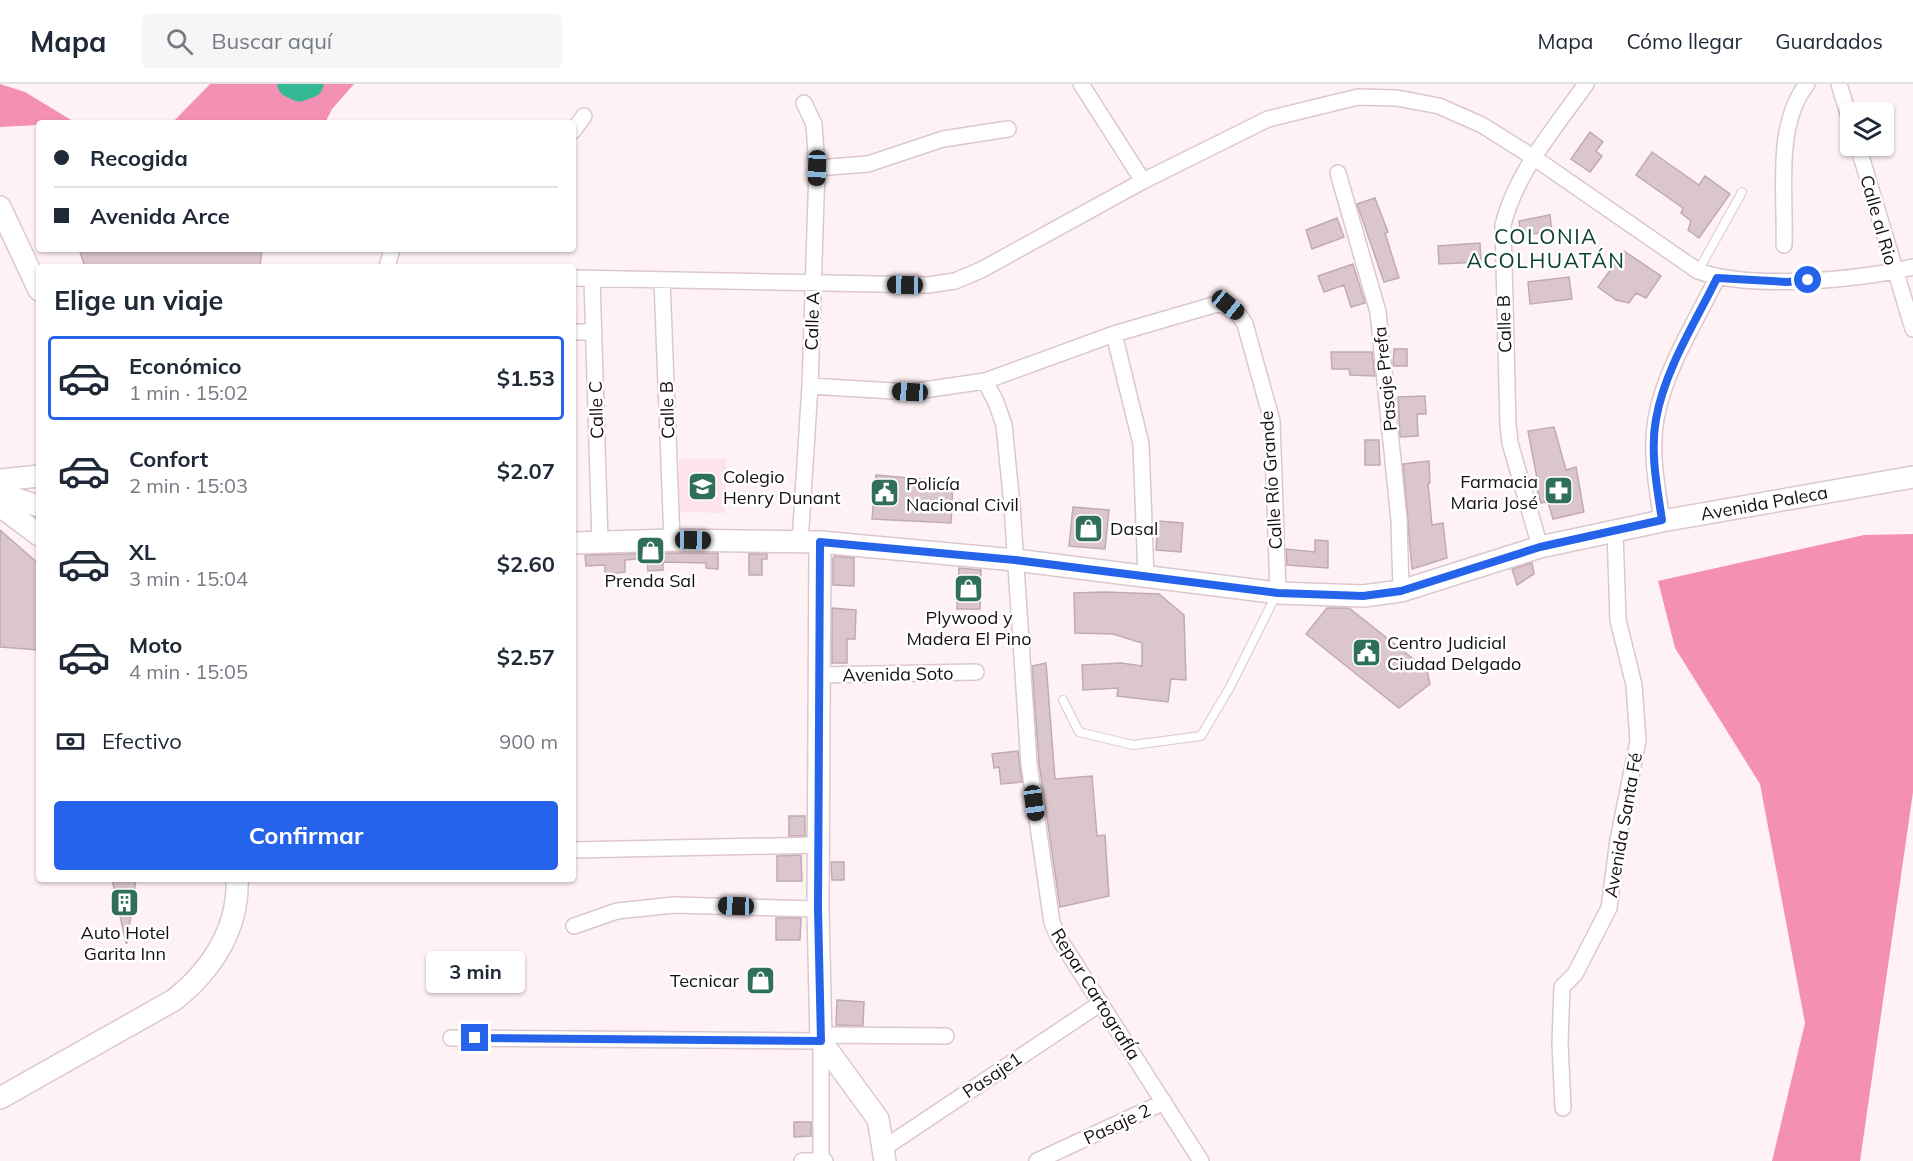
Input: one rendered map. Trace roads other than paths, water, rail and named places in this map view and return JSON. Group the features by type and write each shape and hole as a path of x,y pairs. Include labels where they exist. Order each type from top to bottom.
{"main road":[{"path":"0,207 36,284"},
{"path":"0,480 36,477"},
{"name":"Avenida Paleca","path":"576,543 672,540 810,542 1015,560 1278,593 1363,596 1401,591 1540,547 1662,520 1913,477"},
{"path":"0,494 36,505"},
{"path":"0,506 36,533"},
{"path":"810,542 819,675 818,909 821,1038 878,1119 884,1154"},
{"path":"0,1098 174,1000 192,985 213,960 226,935 236,904 237,882"}],"street":[{"path":"1082,84 1143,181"},
{"name":"Calle B","path":"1540,547 1517,469 1508,424 1502,248 1507,207 1533,157 1586,84"},
{"path":"1784,245 1786,143 1792,111 1808,84"},
{"path":"1839,84 1845,102"},
{"path":"576,278 928,285 955,281 981,270 1143,181 1268,119 1358,97 1397,98 1439,106 1482,125 1533,157 1698,271 1717,278 1787,282 1913,267"},
{"name":"Calle A","path":"804,102 814,124 817,168 810,386 810,542"},
{"path":"576,127 584,116"},
{"path":"817,168 868,164 943,139 1008,129"},
{"name":"Calle al Rio","path":"1860,156 1913,329"},
{"name":"Pasaje Prefa","path":"1338,173 1378,312 1399,520 1401,591"},
{"path":"1662,520 1654,461 1656,420 1667,381 1717,278"},
{"name":"Calle C","path":"592,279 600,542"},
{"name":"Calle B","path":"662,280 672,540"},
{"name":"Calle Río Grande","path":"1114,334 1217,304 1228,305 1239,314 1245,324 1272,421 1278,593"},
{"path":"576,332 594,332"},
{"path":"810,386 910,392 985,381 1114,334 1141,444 1146,578"},
{"name":"Repar CartografÍa","path":"985,381 1004,425 1029,764 1052,923 1060,940 1201,1161"},
{"name":"Avenida Santa Fé","path":"1563,1108 1560,1043 1562,987 1575,974 1609,908 1618,840 1638,741 1634,685 1618,620 1615,531"},
{"name":"Avenida Soto","path":"819,675 976,672"},
{"path":"576,850 819,845"},
{"path":"574,926 617,910 674,905 818,909"},
{"name":"Pasaje1","path":"884,1154 1101,1003"},
{"path":"452,1038 946,1036"},
{"path":"802,1161 822,1161 821,1038"},
{"name":"Pasaje 2","path":"1037,1161 1164,1102"}],"lane":[{"path":"1698,271 1742,192"},
{"path":"1064,700 1079,732 1133,745 1201,736 1230,687 1278,593"}],"waterway":[{"path":"291,84 299,88 310,84"}],"place":[{"name":"Colegio Henry Dunant","path":"702,486"},
{"name":"Farmacia Maria José","path":"1559,491"},
{"name":"Policía Nacional Civil","path":"885,493"},
{"name":"Dasal","path":"1089,528"},
{"name":"Prenda Sal","path":"650,551"},
{"name":"Plywood y Madera El Pino","path":"969,588"},
{"name":"Centro Judicial Ciudad Delgado","path":"1366,652"},
{"name":"Auto Hotel Garita Inn","path":"125,903"},
{"name":"Tecnicar","path":"760,980"}],"district":[{"name":"COLONIA ACOLHUATÁN","path":"1546,248"}]}
